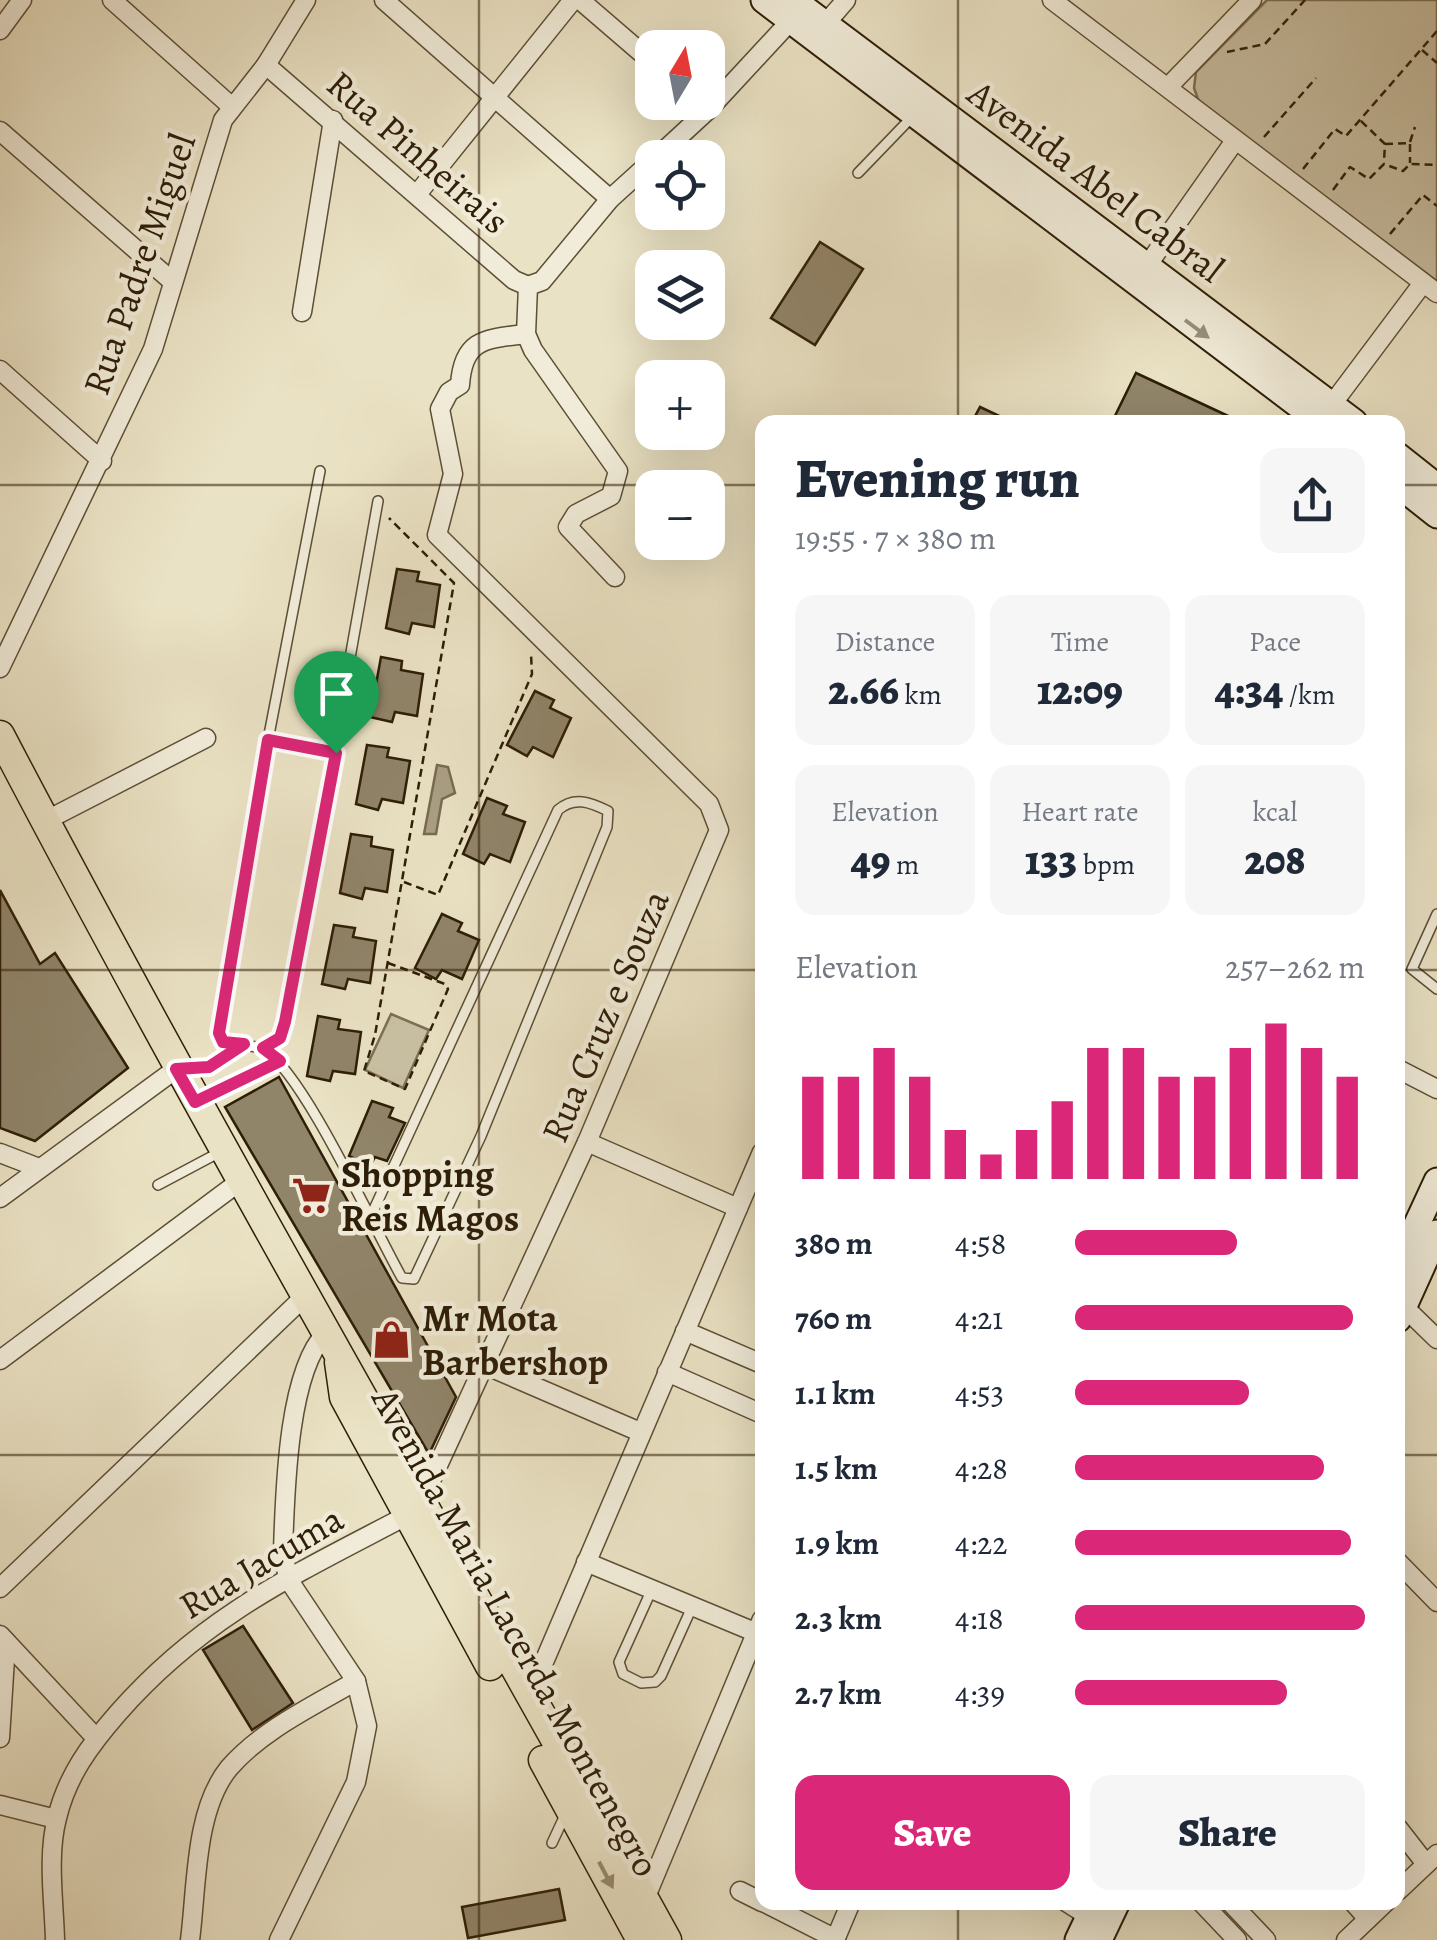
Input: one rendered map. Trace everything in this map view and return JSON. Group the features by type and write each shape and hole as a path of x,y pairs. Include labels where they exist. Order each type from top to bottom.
{"main road":[{"name":"Avenida Abel Cabral","path":"764,0 795,10 818,32 1142,274 1323,415"},
{"path":"1405,462 1437,487"},
{"path":"1405,489 1437,514"},
{"name":"Avenida Maria Lacerda Montenegro","path":"0,735 8,767 45,821 176,1069 333,1344 344,1397 528,1697 667,1940"},
{"path":"1405,1286 1414,1246 1437,1181"},
{"name":"Avenida Maria Lacerda Montenegro","path":"414,1508 640,1940"}],"street":[{"path":"0,30 22,0"},
{"path":"112,0 231,106"},
{"name":"Rua Padre Miguel","path":"0,668 153,349 215,137 231,106 266,64 306,0"},
{"path":"384,0 496,95 610,200"},
{"path":"418,193 577,0 635,48"},
{"path":"818,32 846,0"},
{"path":"1052,0 1430,288 1325,415"},
{"path":"1168,87 1252,0"},
{"path":"725,83 795,10"},
{"name":"Rua Pinheirais","path":"266,64 514,280 528,286"},
{"path":"302,312 333,120"},
{"path":"672,140 690,120"},
{"path":"0,131 173,282"},
{"path":"1142,274 1234,142"},
{"path":"614,578 568,527 576,514 611,496 618,471 526,334 528,286 542,281 610,200 635,177"},
{"name":"Rua Cruz e Souza","path":"414,1508 587,1142 720,830 710,804 437,535 452,474 441,419 444,400 460,385 461,363 472,349 489,339 526,334"},
{"path":"0,370 102,461"},
{"path":"45,821 206,738"},
{"path":"0,1198 176,1069"},
{"path":"1405,1073 1437,1089"},
{"path":"587,1142 738,1208"},
{"path":"0,1153 39,1168"},
{"path":"528,1697 755,1168"},
{"path":"0,1360 239,1182"},
{"path":"0,1588 304,1297"},
{"path":"1405,1312 1437,1339"},
{"path":"685,1331 755,1361"},
{"path":"279,1940 356,1782 367,1726 356,1681 288,1578 284,1518 301,1382 312,1352 333,1344"},
{"path":"485,1364 640,1432"},
{"path":"667,1372 755,1411"},
{"name":"Rua Jacuma","path":"56,1940 56,1818 72,1775 96,1738 174,1653 228,1612 414,1508"},
{"path":"586,1562 692,1606 755,1625"},
{"path":"1405,1569 1437,1602"},
{"path":"645,1898 755,1638"},
{"path":"3,1639 96,1738"},
{"path":"0,1738 3,1639"},
{"path":"190,1940 206,1823 228,1770 284,1723 356,1681"},
{"path":"0,1805 56,1818"},
{"path":"1405,1835 1431,1859 1405,1884"},
{"path":"740,1891 755,1898"},
{"path":"778,1910 836,1940 848,1910"},
{"path":"1209,1910 1237,1940"},
{"path":"1238,1910 1266,1940"},
{"path":"1360,1910 1368,1919"},
{"path":"1346,1940 1378,1910"}],"lane":[{"path":"858,173 920,108"},
{"path":"320,471 268,740 219,1033 223,1042 263,1048 280,1061 294,1080 369,1220 402,1278 414,1279 481,1136 607,827 608,812 580,801 567,802 558,810 369,1220"},
{"path":"263,1048 280,1038 285,1022 378,504"},
{"path":"268,740 336,753"},
{"path":"1437,914 1412,969 1437,989"},
{"path":"176,1069 209,1067 244,1044"},
{"path":"195,1102 280,1061"},
{"path":"158,1185 222,1151"},
{"path":"652,1589 619,1662 623,1674 641,1684 661,1676 692,1606"},
{"path":"552,1843 569,1806"}],"path":[{"path":"1218,54 1265,44 1305,0"},
{"path":"1300,174 1335,129 1346,136 1437,31"},
{"path":"1421,49 1437,63"},
{"path":"1259,143 1316,78"},
{"path":"1360,120 1385,144 1410,143"},
{"path":"1384,164 1403,171 1410,164 1415,128"},
{"path":"1329,196 1350,167 1369,180 1384,164 1385,144"},
{"path":"1410,164 1437,165"},
{"path":"1386,238 1423,195 1437,206"},
{"path":"378,504 454,583 462,584"},
{"path":"388,963 448,989 405,1089 364,1071 388,963 454,583"},
{"path":"402,881 438,894 532,674 534,660 529,652"}],"shaded area":[{"path":"1267,0 1437,0 1437,285 1199,102 1194,88 1196,72"},
{"path":"437,765 448,767 455,793 442,799 436,834 424,834"},
{"path":"391,1014 429,1030 403,1088 365,1070"}],"building":[{"path":"820,242 863,269 815,345 771,318"},
{"path":"1136,373 1226,415 1115,415"},
{"path":"980,407 997,415 976,415"},
{"path":"397,569 419,572 417,581 440,585 434,627 412,623 409,634 386,628"},
{"path":"381,657 402,661 401,670 423,674 417,716 395,712 392,722 370,717"},
{"path":"535,691 554,700 550,708 571,718 553,757 533,747 527,756 507,745"},
{"path":"367,745 389,748 387,757 410,761 403,803 382,799 378,810 356,804"},
{"path":"487,798 507,806 503,814 525,822 510,862 490,854 484,864 463,854"},
{"path":"351,834 372,837 371,846 393,850 387,892 365,888 362,899 340,893"},
{"path":"0,890 40,964 55,953 128,1068 35,1141 0,1128"},
{"path":"442,914 462,923 458,931 479,940 462,979 442,970 436,979 415,968"},
{"path":"334,925 355,928 353,937 376,941 370,983 348,979 345,989 322,984"},
{"path":"318,1016 340,1020 338,1029 361,1032 355,1074 333,1071 330,1081 307,1076"},
{"name":"Shopping Reis Magos","path":"279,1077 456,1397 429,1454 225,1107"},
{"path":"372,1101 393,1108 389,1117 405,1123 387,1161 375,1157 370,1166 349,1156"},
{"path":"243,1626 293,1703 252,1730 203,1650"},
{"path":"559,1889 565,1920 468,1938 462,1907"}],"place":[{"name":"Shopping Reis Magos","path":"311,1196"},
{"name":"Mr Mota Barbershop","path":"392,1340"}],"route":[{"path":"268,740 336,753 285,1022 280,1038 263,1048 280,1061 195,1102 176,1069 209,1067 244,1044 223,1042 219,1033 268,740"}]}
